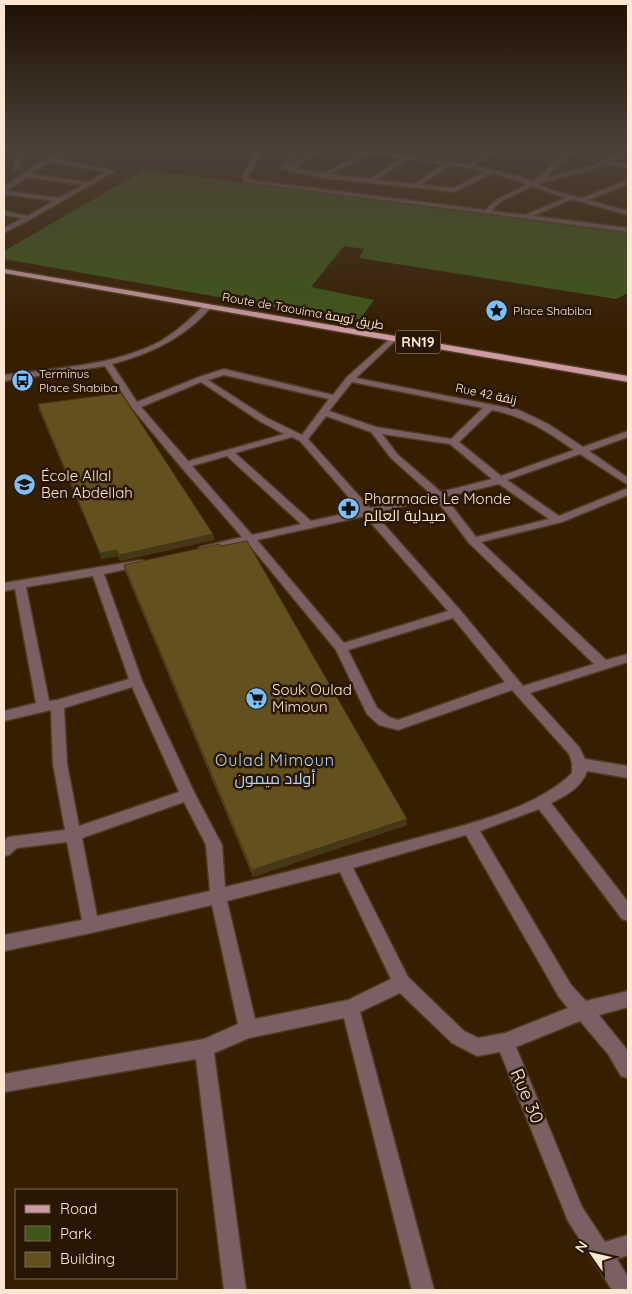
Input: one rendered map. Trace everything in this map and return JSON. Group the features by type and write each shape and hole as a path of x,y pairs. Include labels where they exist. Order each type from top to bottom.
{"main road":[{"name":"Route de Taouima طريق تويمة","path":"4,271 628,379"}],"street":[{"path":"4,231 43,210"},
{"path":"527,217 542,210"},
{"path":"612,214 619,210"},
{"path":"487,211 628,230"},
{"path":"4,214 29,218"},
{"path":"591,226 605,218"},
{"path":"4,378 107,362 140,353 162,343 194,320 208,306"},
{"path":"184,464 228,452 298,437 323,412 350,379 393,338"},
{"path":"107,362 135,406 341,648 372,711 378,717 391,724 398,724 518,687 604,666 628,658"},
{"path":"135,406 224,372 335,398"},
{"path":"4,943 90,926 344,865 470,828 542,802 572,782 579,774 580,764 574,751 456,613 298,437 264,420 202,379"},
{"name":"Rue 42 زنقة","path":"350,379 516,412 530,417 628,482"},
{"path":"453,442 490,407"},
{"path":"323,412 374,430 453,442 500,480 558,520"},
{"path":"374,430 394,456 439,496 473,541 604,666"},
{"path":"193,551 367,513 500,480 628,434"},
{"path":"228,452 309,525"},
{"path":"473,541 558,520 628,492"},
{"path":"4,587 97,572 155,560"},
{"path":"97,572 136,681 188,795 214,845 218,896 248,1029"},
{"path":"20,584 50,706 90,926"},
{"path":"341,648 456,613"},
{"path":"4,716 50,706 136,681"},
{"path":"580,764 628,772"},
{"path":"4,850 13,842 72,835 188,795"},
{"path":"542,802 628,914"},
{"path":"470,828 565,991 606,1034 622,1055 628,1069"},
{"path":"344,865 402,983 458,1037 468,1044 477,1047 505,1042 582,1011 628,999"},
{"path":"4,1083 204,1048 248,1029 350,1008 402,983"},
{"path":"350,1008 423,1290"},
{"name":"Rue 30","path":"505,1042 574,1214 624,1290"},
{"path":"204,1048 235,1290"},
{"path":"600,1254 628,1245"}],"green space":[{"path":"74,210 464,210 628,231 628,293 616,299 359,258 364,249 344,246 311,287 374,300 358,322 4,259 4,251"}],"building":[{"path":"121,393 213,534 119,555 117,550 100,553 38,404"},
{"name":"Souk Oulad Mimoun","path":"247,541 407,819 252,870 124,565 219,544 221,546"}],"place":[{"name":"Place Shabiba","path":"497,311"},
{"name":"Terminus Place Shabiba","path":"23,381"},
{"name":"École Allal Ben Abdellah","path":"25,485"},
{"name":"Pharmacie Le Monde صيدلية العالم","path":"348,508"},
{"name":"Souk Oulad Mimoun","path":"256,699"}],"district":[{"name":"Oulad Mimoun أولاد ميمون","path":"275,769"}]}
